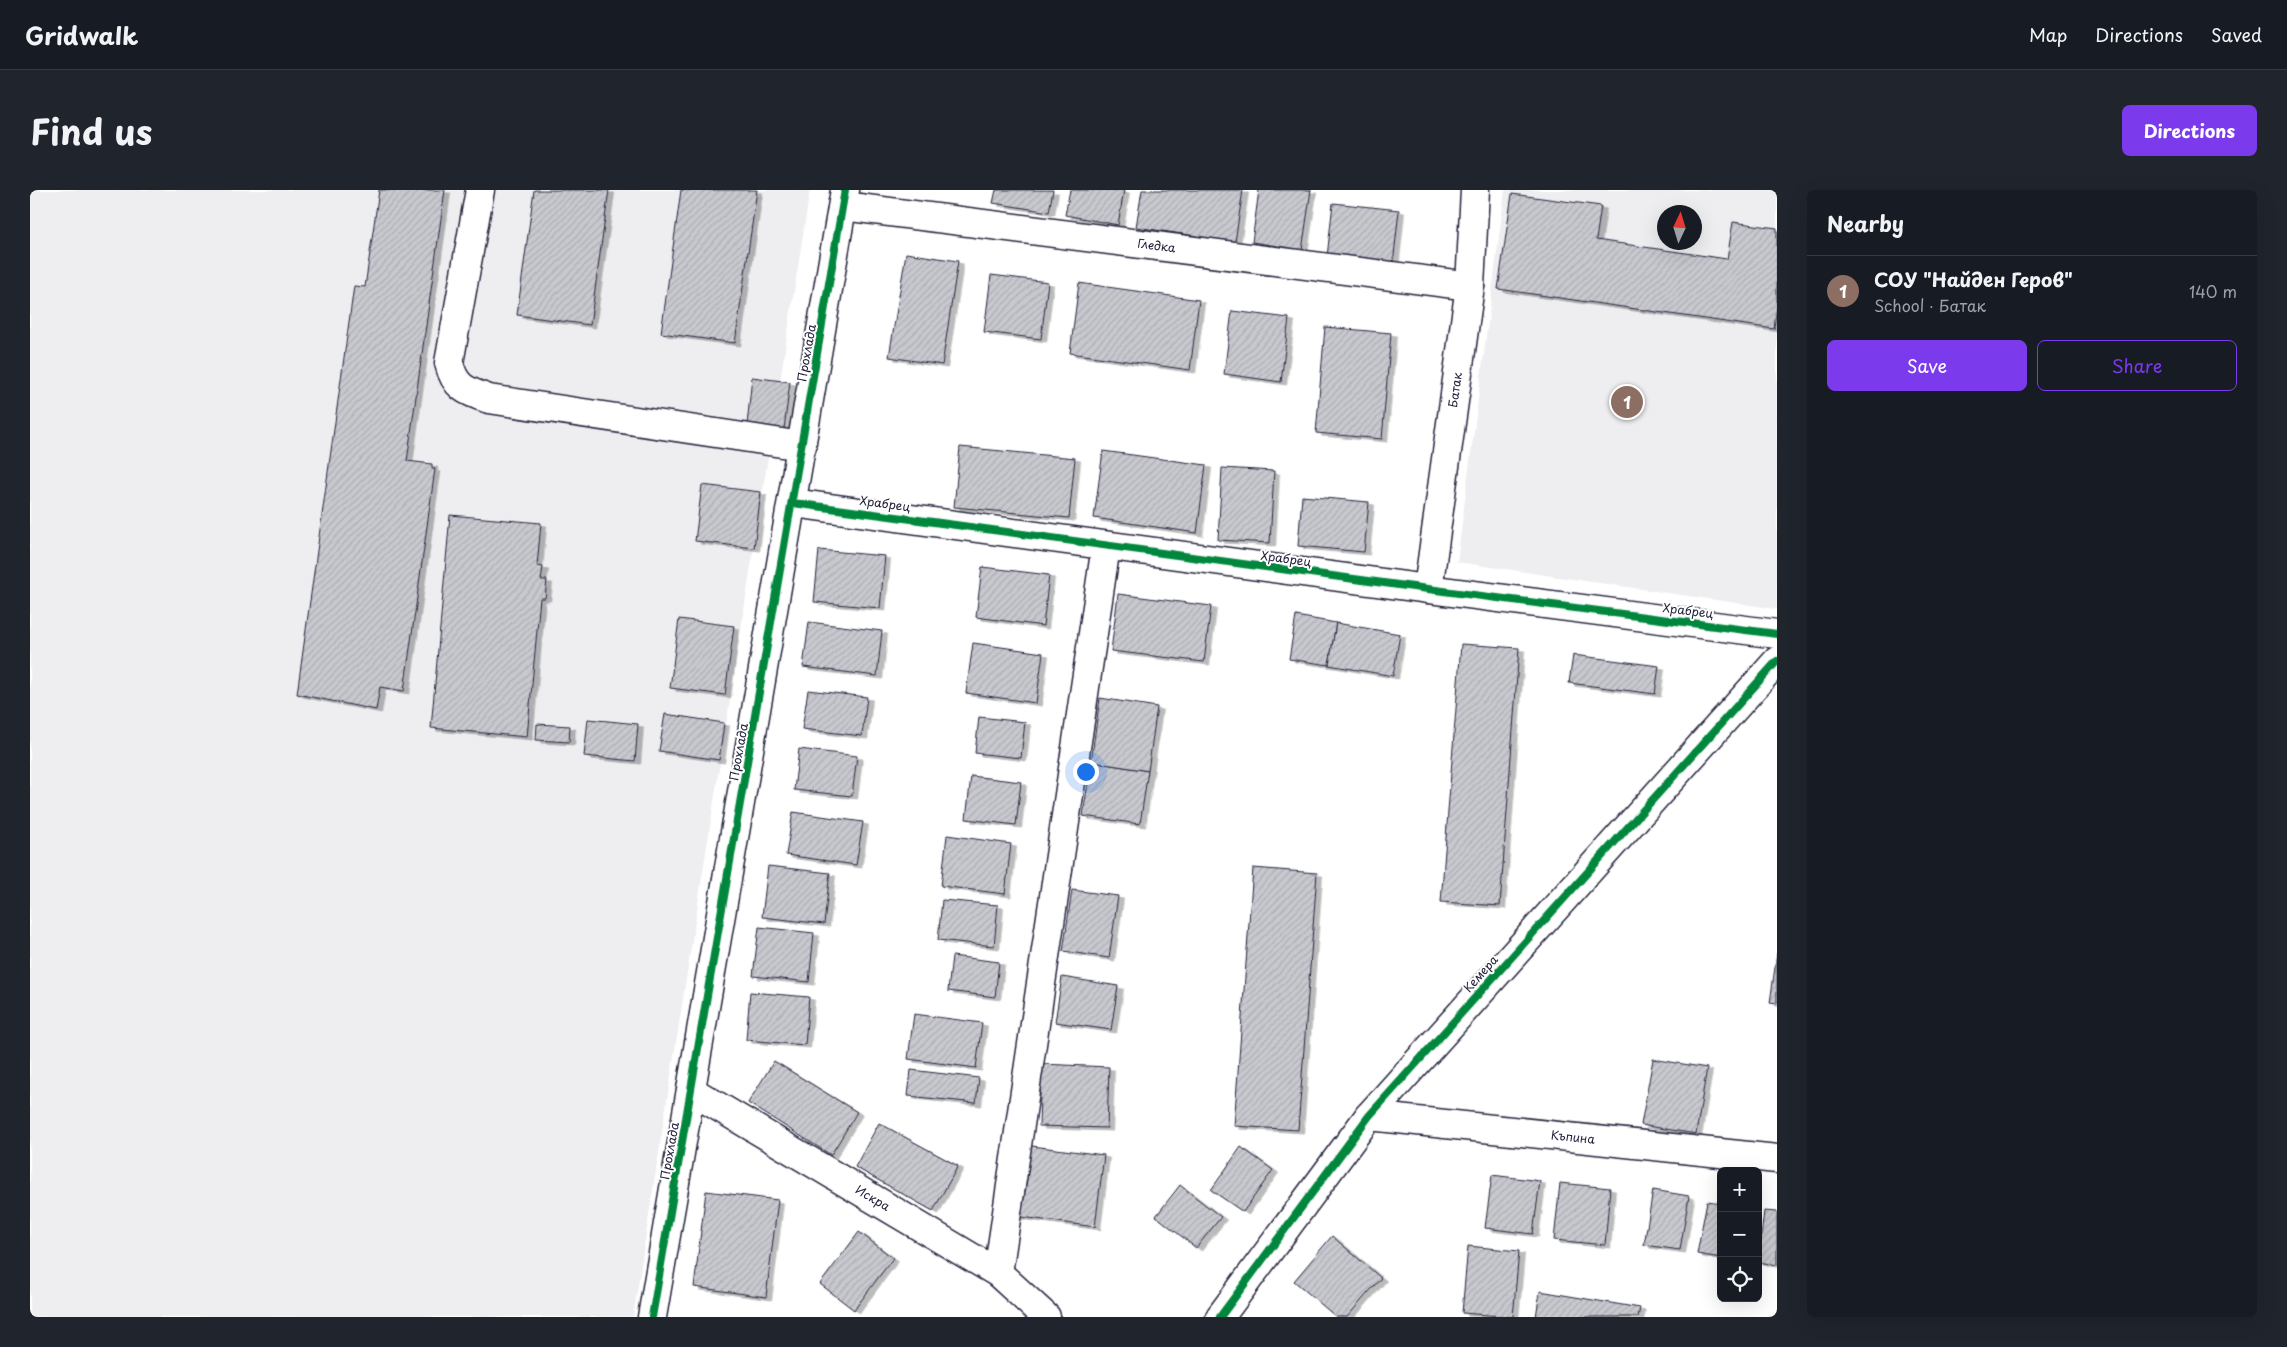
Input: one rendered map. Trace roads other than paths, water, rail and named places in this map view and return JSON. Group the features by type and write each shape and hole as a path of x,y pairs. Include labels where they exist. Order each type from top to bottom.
{"street":[{"path":"480,190 449,363 453,378 465,390 489,399 802,446"},
{"name":"Батак","path":"1428,589 1470,286 1475,190"},
{"name":"Прохлада","path":"652,1317 844,198"},
{"name":"Гледка","path":"844,198 1470,286"},
{"name":"Храбрец","path":"793,503 1777,634"},
{"path":"998,1274 1106,546"},
{"name":"Кемера","path":"1220,1317 1369,1116 1777,661"},
{"name":"Искра","path":"692,1091 998,1274 1046,1317"},
{"name":"Къпина","path":"1369,1116 1777,1159"}],"place":[{"name":"СОУ \"Найден Геров\"","path":"1627,402"}]}
